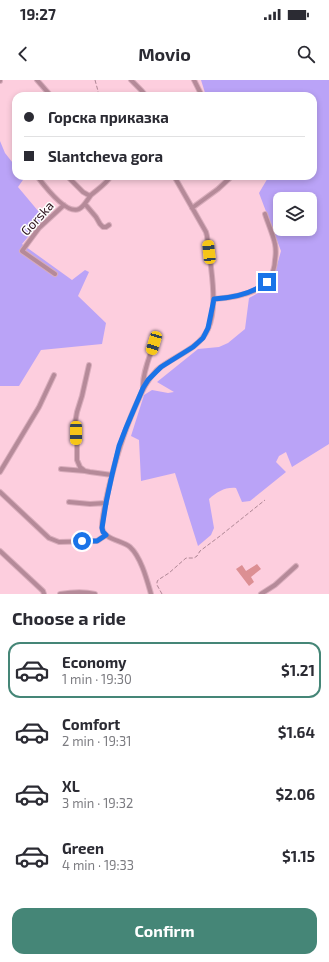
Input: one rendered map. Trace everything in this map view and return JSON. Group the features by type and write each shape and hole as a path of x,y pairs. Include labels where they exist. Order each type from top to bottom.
{"street":[{"path":"37,80 48,92"},
{"path":"131,80 143,92"},
{"path":"194,80 200,92"},
{"path":"39,180 56,199 73,210 78,210 85,204 90,196 108,180"},
{"path":"71,180 83,192 90,196"},
{"path":"151,594 144,571 135,552 125,544 106,535 102,528 119,446 143,388 148,380 161,367 193,347 203,338 208,328 214,299 207,236 176,180"},
{"path":"192,208 228,180"},
{"path":"85,204 96,217 101,226 106,227 109,225"},
{"name":"Gorska","path":"55,274 22,250 39,228 64,205"},
{"path":"214,299 239,296 255,290 267,282 273,272 275,261 275,244 265,214"},
{"path":"143,388 147,364 154,343"},
{"path":"85,471 80,467 77,460 75,423 89,365"},
{"path":"0,472 40,407 54,375"},
{"path":"61,469 112,475"},
{"path":"0,492 49,538 56,542 97,541 106,535"},
{"path":"69,502 90,504 106,503"},
{"path":"0,551 44,594"},
{"path":"261,594 275,585 296,566"},
{"path":"60,594 74,592 95,594"}],"path":[{"path":"95,80 98,92"},
{"path":"162,594 157,585 158,580 169,573 186,558 194,558 197,556 200,551 265,500"}],"shaded area":[{"path":"201,80 329,80 329,444 292,467 286,452 279,456 276,462 286,472 250,501 242,502 236,488 225,489 212,496 209,499 214,528 211,535 198,546 175,473 141,481 139,440 131,436 144,395 152,390 168,393 174,392 157,382 198,349 219,347 228,343 245,329 249,298 271,286 281,251 275,236 317,236 317,192 273,192 273,230 259,193 267,180 317,180 317,92 205,92"},
{"path":"0,141 5,153 12,162 12,180 23,180 18,187 44,218 22,244 72,280 85,270 89,272 78,296 106,323 102,344 41,350 19,386 0,386"}],"building":[{"path":"257,564 261,569 251,577 254,582 249,586 236,569 242,565 246,571"}],"route":[{"path":"82,541 97,541 106,535 102,528 119,446 144,386 148,380 167,362 193,347 203,338 208,328 214,299 239,296 255,290 267,282"}]}
